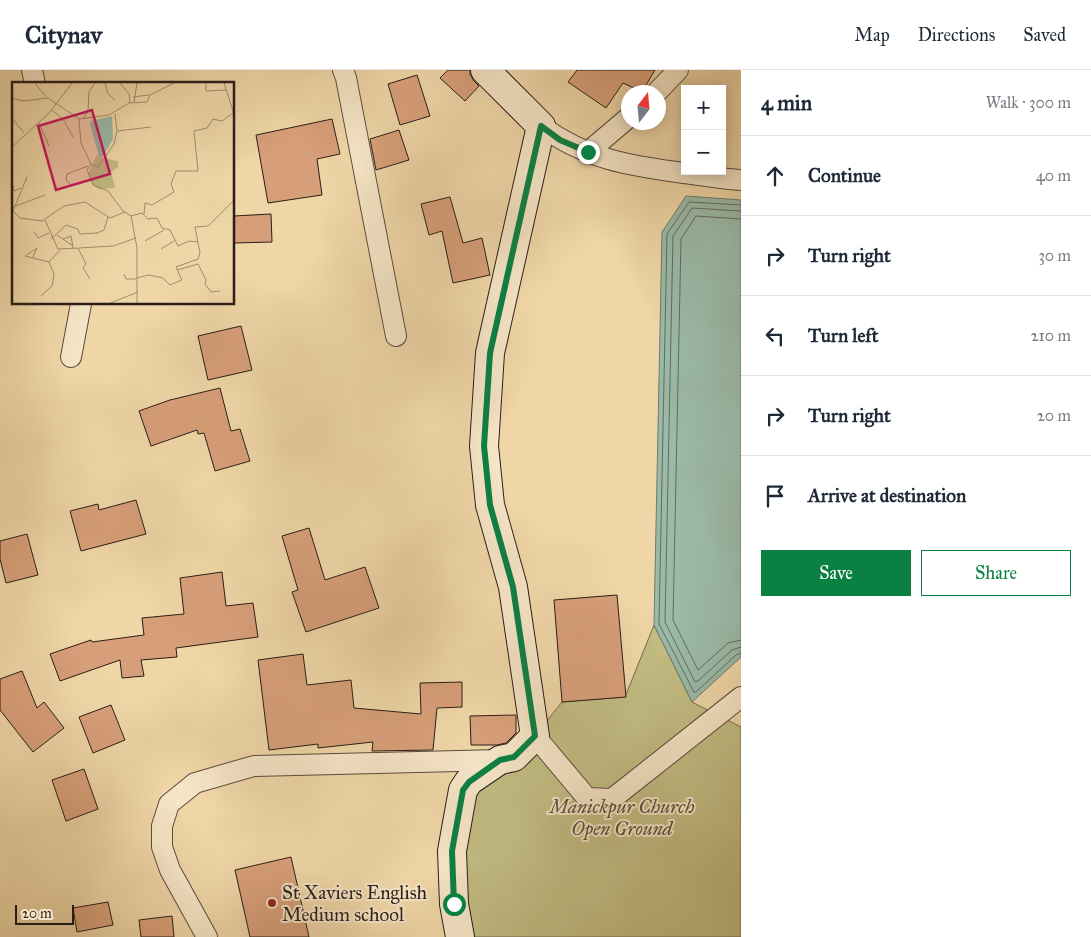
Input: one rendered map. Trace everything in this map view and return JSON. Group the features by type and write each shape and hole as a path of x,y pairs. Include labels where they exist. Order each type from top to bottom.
{"street":[{"path":"343,70 396,336"},
{"path":"485,70 541,126 560,140 588,152 634,166 741,180"},
{"path":"664,85 678,70"},
{"path":"588,152 621,124"},
{"path":"541,126 490,353 484,446 490,505 513,587 535,736 587,798 612,799 741,697"},
{"path":"71,357 81,305"},
{"path":"206,937 170,870 162,847 162,826 169,804 195,783 254,766 500,760 514,757 535,736"},
{"path":"460,937 454,904 452,851 460,802 463,790 469,782 500,760"}],"green space":[{"name":"Manickpur Church Open Ground","path":"654,625 692,702 741,727 741,937 465,937 460,905 469,783 535,736 562,702 625,697"}],"water":[{"path":"686,196 741,200 741,657 692,702 654,625 662,232"}],"building":[{"path":"448,70 470,70 470,74 479,86 465,101 440,78"},
{"path":"577,70 655,70 646,85 627,85 623,83 606,108 568,82"},
{"path":"417,75 430,116 400,125 388,84"},
{"path":"332,119 340,154 317,159 322,195 268,203 256,135"},
{"path":"399,130 409,160 376,170 370,139"},
{"path":"450,197 463,243 482,238 490,275 453,283 442,231 429,235 421,204"},
{"path":"271,214 272,242 235,243 235,216"},
{"path":"241,326 252,370 208,380 198,336"},
{"path":"220,388 231,431 240,429 250,461 215,471 204,433 198,434 197,430 151,446 139,411 170,400"},
{"path":"136,500 146,534 81,551 70,511 98,504 99,510"},
{"path":"309,528 325,580 365,567 379,608 306,632 292,592 298,590 282,536"},
{"path":"27,534 38,575 6,583 0,559 0,541"},
{"path":"222,572 226,606 253,603 258,637 176,648 177,657 141,660 144,676 122,678 120,660 60,681 50,654 91,640 92,642 144,635 142,618 184,614 180,578"},
{"path":"617,595 626,697 562,702 554,600"},
{"path":"303,654 307,685 351,680 354,708 421,714 420,683 462,682 462,707 437,708 433,750 372,751 373,742 318,748 318,744 269,750 258,660"},
{"path":"22,671 37,708 44,702 64,728 33,752 0,710 0,679"},
{"path":"111,705 125,740 93,753 79,717"},
{"path":"516,715 516,733 506,743 471,745 470,716"},
{"path":"84,769 98,809 66,821 52,780"},
{"name":"St Xaviers English Medium school","path":"291,857 309,937 250,937 235,870"},
{"path":"108,902 113,925 77,932 73,908"},
{"path":"172,916 174,937 141,937 139,920"}],"place":[{"name":"St Xaviers English Medium school","path":"272,903"}],"route":[{"path":"454,904 452,851 463,790 469,782 500,760 514,757 535,736 513,587 490,505 484,446 490,353 541,126 560,140 588,152"}]}
